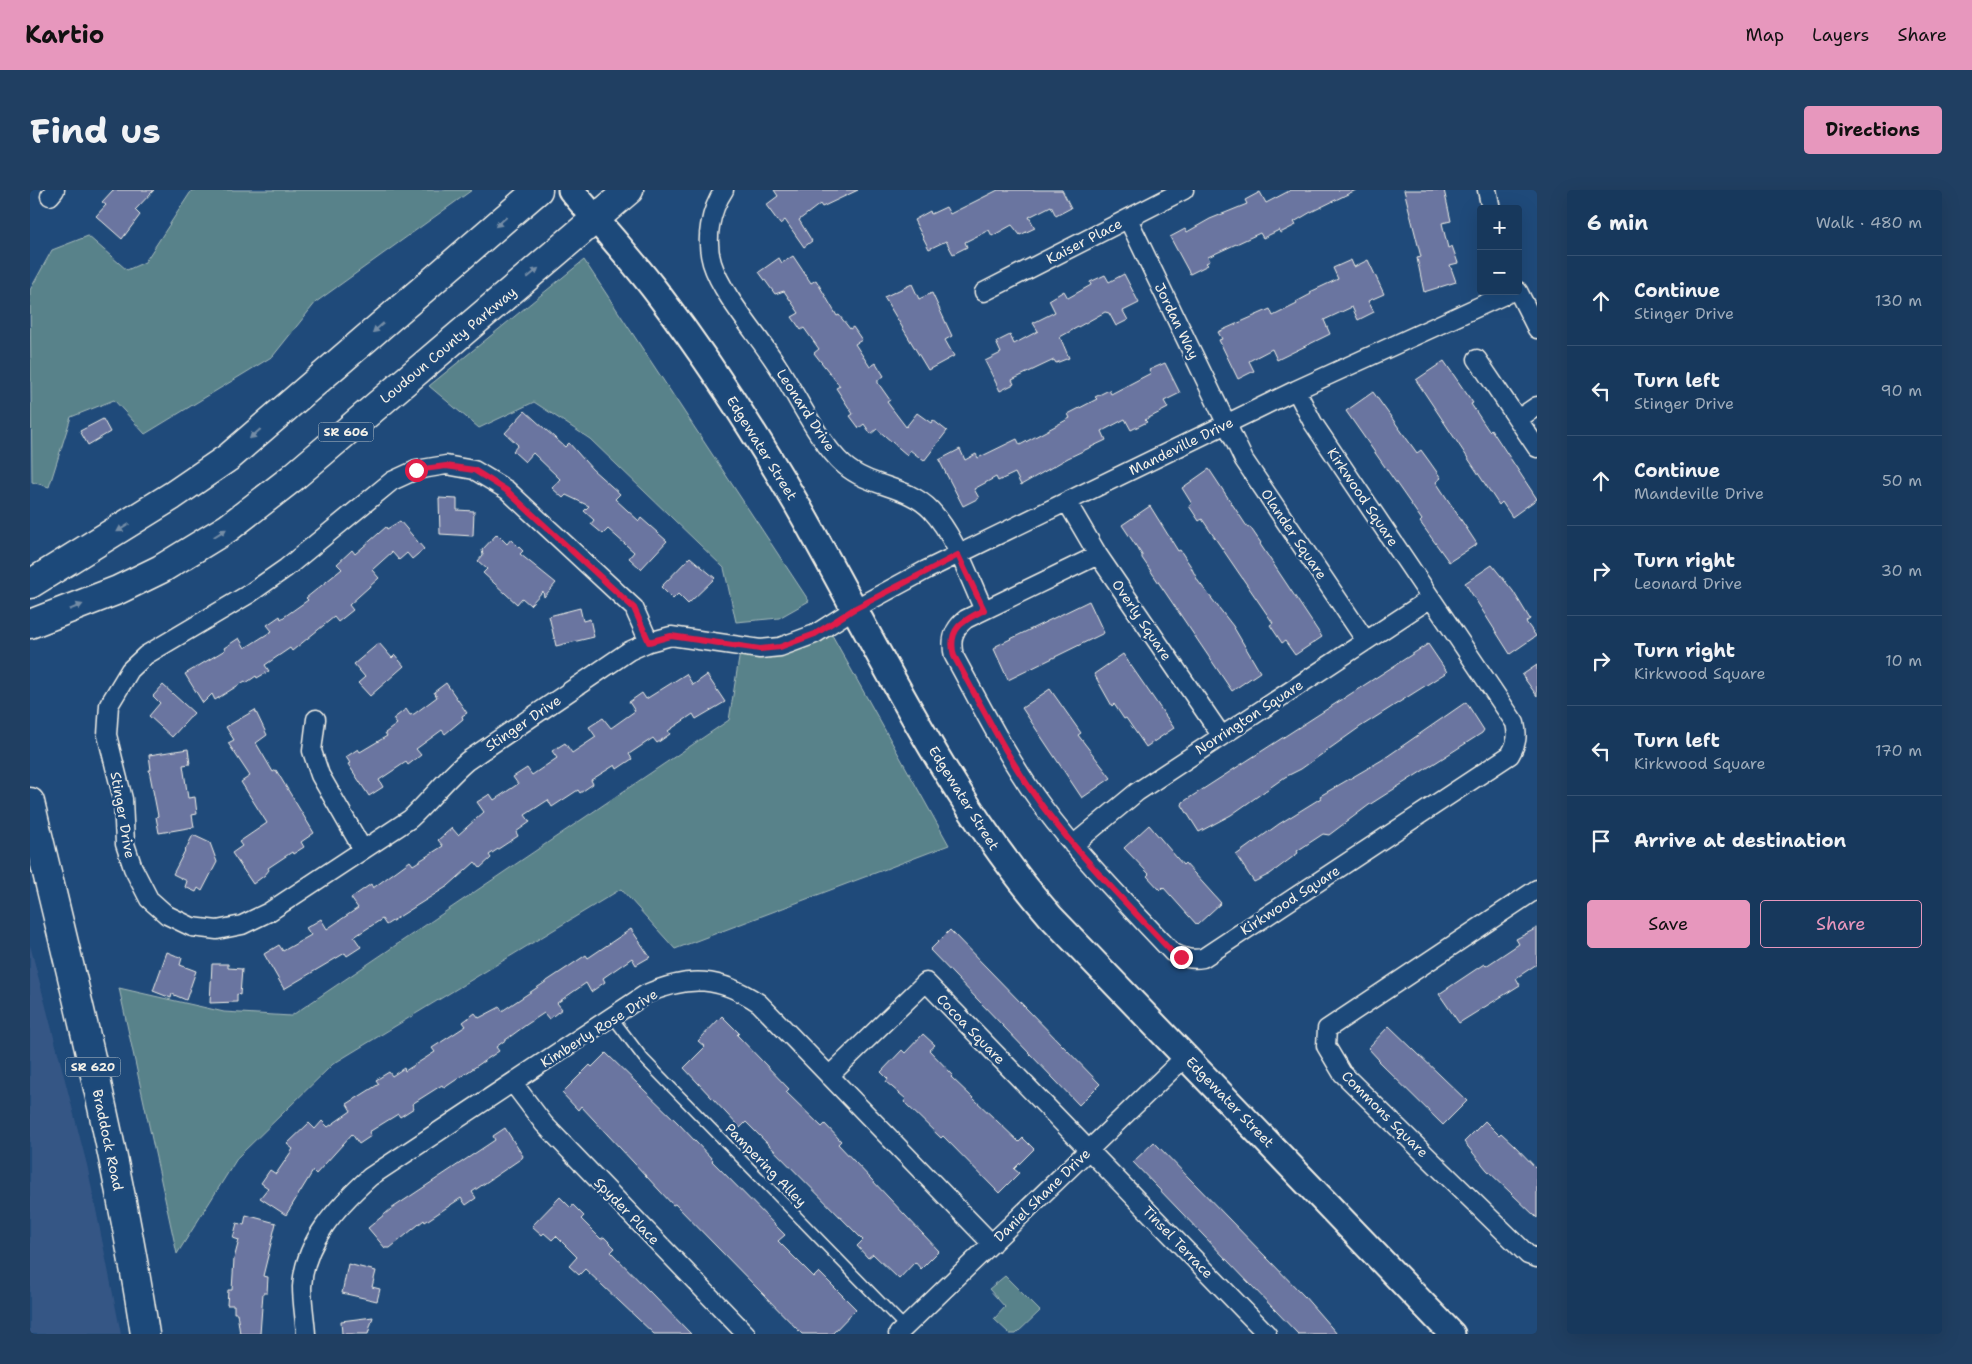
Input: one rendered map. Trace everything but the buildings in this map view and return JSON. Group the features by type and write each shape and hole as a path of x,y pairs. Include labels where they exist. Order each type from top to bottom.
{"main road":[{"path":"30,584 164,501 229,457 538,190"},
{"name":"Loudoun County Parkway","path":"30,624 144,578 228,528 292,480 629,190"},
{"name":"Braddock Road","path":"30,802 83,1020 130,1244 140,1324"}],"street":[{"name":"Edgewater Street","path":"571,190 657,293 713,370 791,496 963,800 996,850 1051,916 1452,1334"},
{"name":"Leonard Drive","path":"724,190 714,209 710,228 712,262 720,281 778,365 832,452 845,466 861,477 900,490 916,498 930,509 942,524 984,610"},
{"name":"Kaiser Place","path":"984,292 1184,190"},
{"path":"1487,190 1490,205"},
{"name":"Jordan Way","path":"1128,219 1226,424"},
{"name":"Mandeville Drive","path":"854,609 958,555 1296,390 1504,295"},
{"path":"1520,295 1537,329"},
{"path":"1477,359 1537,448"},
{"name":"Kirkwood Square","path":"1098,555 984,610 959,625 953,634 951,646 954,656 1014,763 1042,806 1073,845 1172,952 1181,957 1192,960 1203,958 1504,760 1516,745 1518,734 1515,723 1313,423 1296,390"},
{"path":"1518,419 1537,406"},
{"name":"Olander Square","path":"1226,424 1244,460 1366,640"},
{"name":"Stinger Drive","path":"649,642 634,608 506,490 474,470 446,466 416,470 392,481 286,568 249,594 146,655 130,670 109,705 107,735 123,799 126,844 133,868 150,899 167,915 192,927 217,930 242,925 269,912 410,819 430,799 445,779 467,761 629,652 649,642 671,636 760,649 780,647 815,634 854,609"},
{"name":"Overly Square","path":"1067,502 1098,555 1221,736"},
{"name":"Norrington Square","path":"1073,845 1136,792 1431,598"},
{"path":"316,719 312,751 320,775 363,850"},
{"name":"Commons Square","path":"1537,889 1327,1029 1326,1046 1342,1073 1528,1255 1537,1258"},
{"name":"Kimberly Rose Drive","path":"306,1334 302,1287 309,1256 322,1230 341,1204 370,1177 646,994 669,984 715,982 740,990 759,1003 992,1244"},
{"name":"Cocoa Square","path":"829,1076 926,982 1088,1150"},
{"name":"Daniel Shane Drive","path":"902,1330 1186,1056"},
{"name":"Spyder Place","path":"513,1083 544,1124 746,1334"},
{"name":"Tinsel Terrace","path":"1088,1150 1267,1334"}],"lane":[{"name":"Pampering Alley","path":"612,1017 644,1059 902,1330"}],"shaded area":[{"path":"30,945 87,1165 121,1334 30,1334"}],"green space":[{"path":"192,190 472,190 316,302 273,356 145,434 114,400 71,417 49,487 32,482 30,290 52,250 88,236 127,270 145,262"},
{"path":"584,260 809,601 779,618 736,622 724,568 590,439 534,402 479,428 429,386"},
{"path":"827,626 949,845 675,949 621,889 333,1064 238,1157 177,1254 119,988 224,1012 291,1016 729,720 741,646"},
{"path":"1005,1276 1040,1311 1016,1334 1010,1334 994,1319 1005,1307 989,1289"}],"route":[{"path":"416,470 446,466 474,470 506,490 634,608 649,642 671,636 690,637 760,649 780,647 815,634 854,609 958,555 984,610 966,619 953,634 951,646 954,656 1014,763 1042,806 1090,866 1172,952 1181,957"}]}
